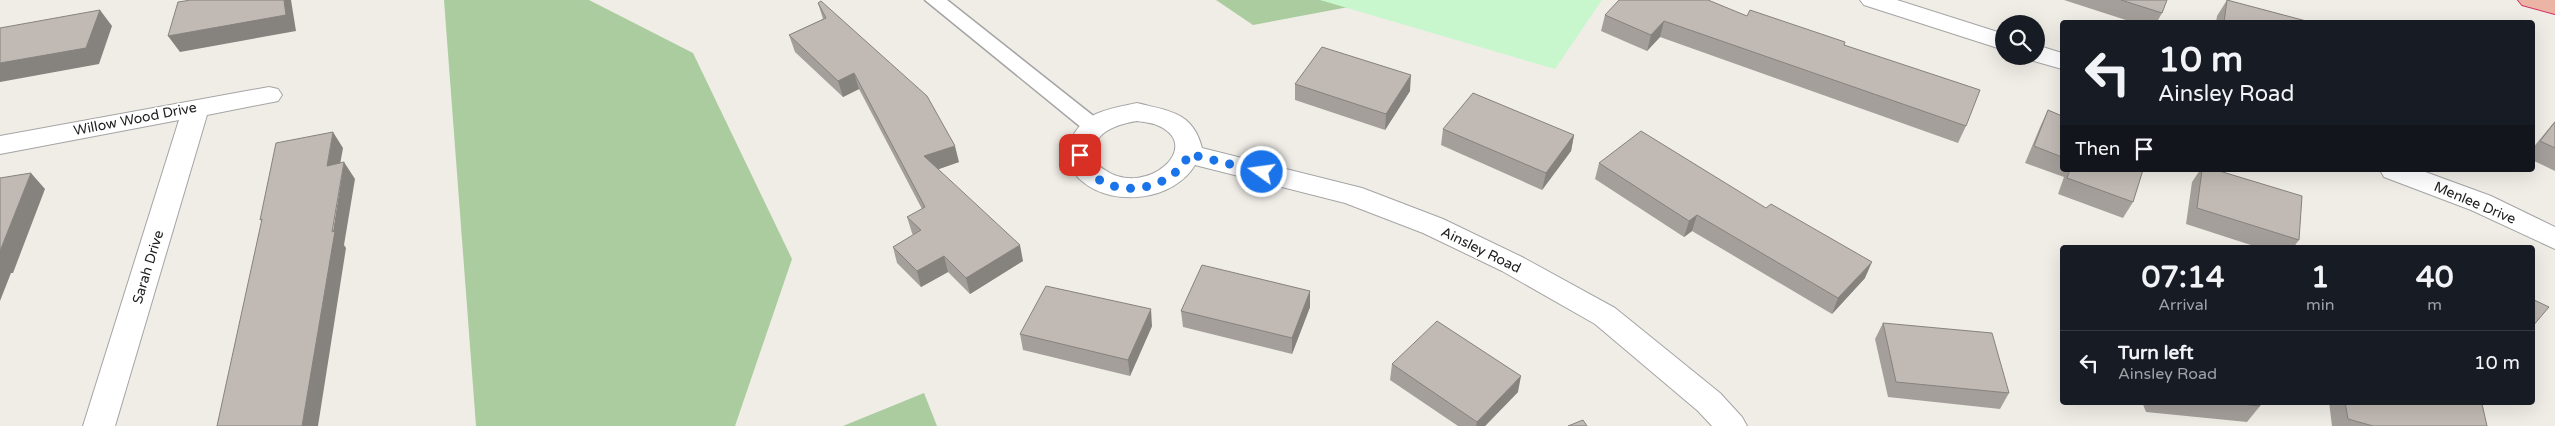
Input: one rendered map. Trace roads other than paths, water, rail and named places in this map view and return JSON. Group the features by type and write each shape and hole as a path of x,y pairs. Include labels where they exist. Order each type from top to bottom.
{"highway":[{"path":"2530,0 2555,7"}],"street":[{"path":"1872,0 1995,39"},
{"path":"2045,56 2060,61"},
{"name":"Willow Wood Drive","path":"0,145 269,95"},
{"name":"Sarah Drive","path":"99,426 196,108"},
{"path":"1137,112 1155,114 1171,120 1183,129 1189,141 1189,154 1184,166 1173,176 1158,184 1141,188 1124,188 1107,184 1093,177 1084,167 1080,155 1082,143 1094,127 1119,115 1137,112"},
{"name":"Ainsley Road","path":"1189,154 1352,195 1433,226 1512,264 1605,316 1709,402 1731,426"},
{"name":"Menlee Drive","path":"2398,172 2480,203 2555,239"}],"lane":[{"path":"934,0 1094,127"}]}
